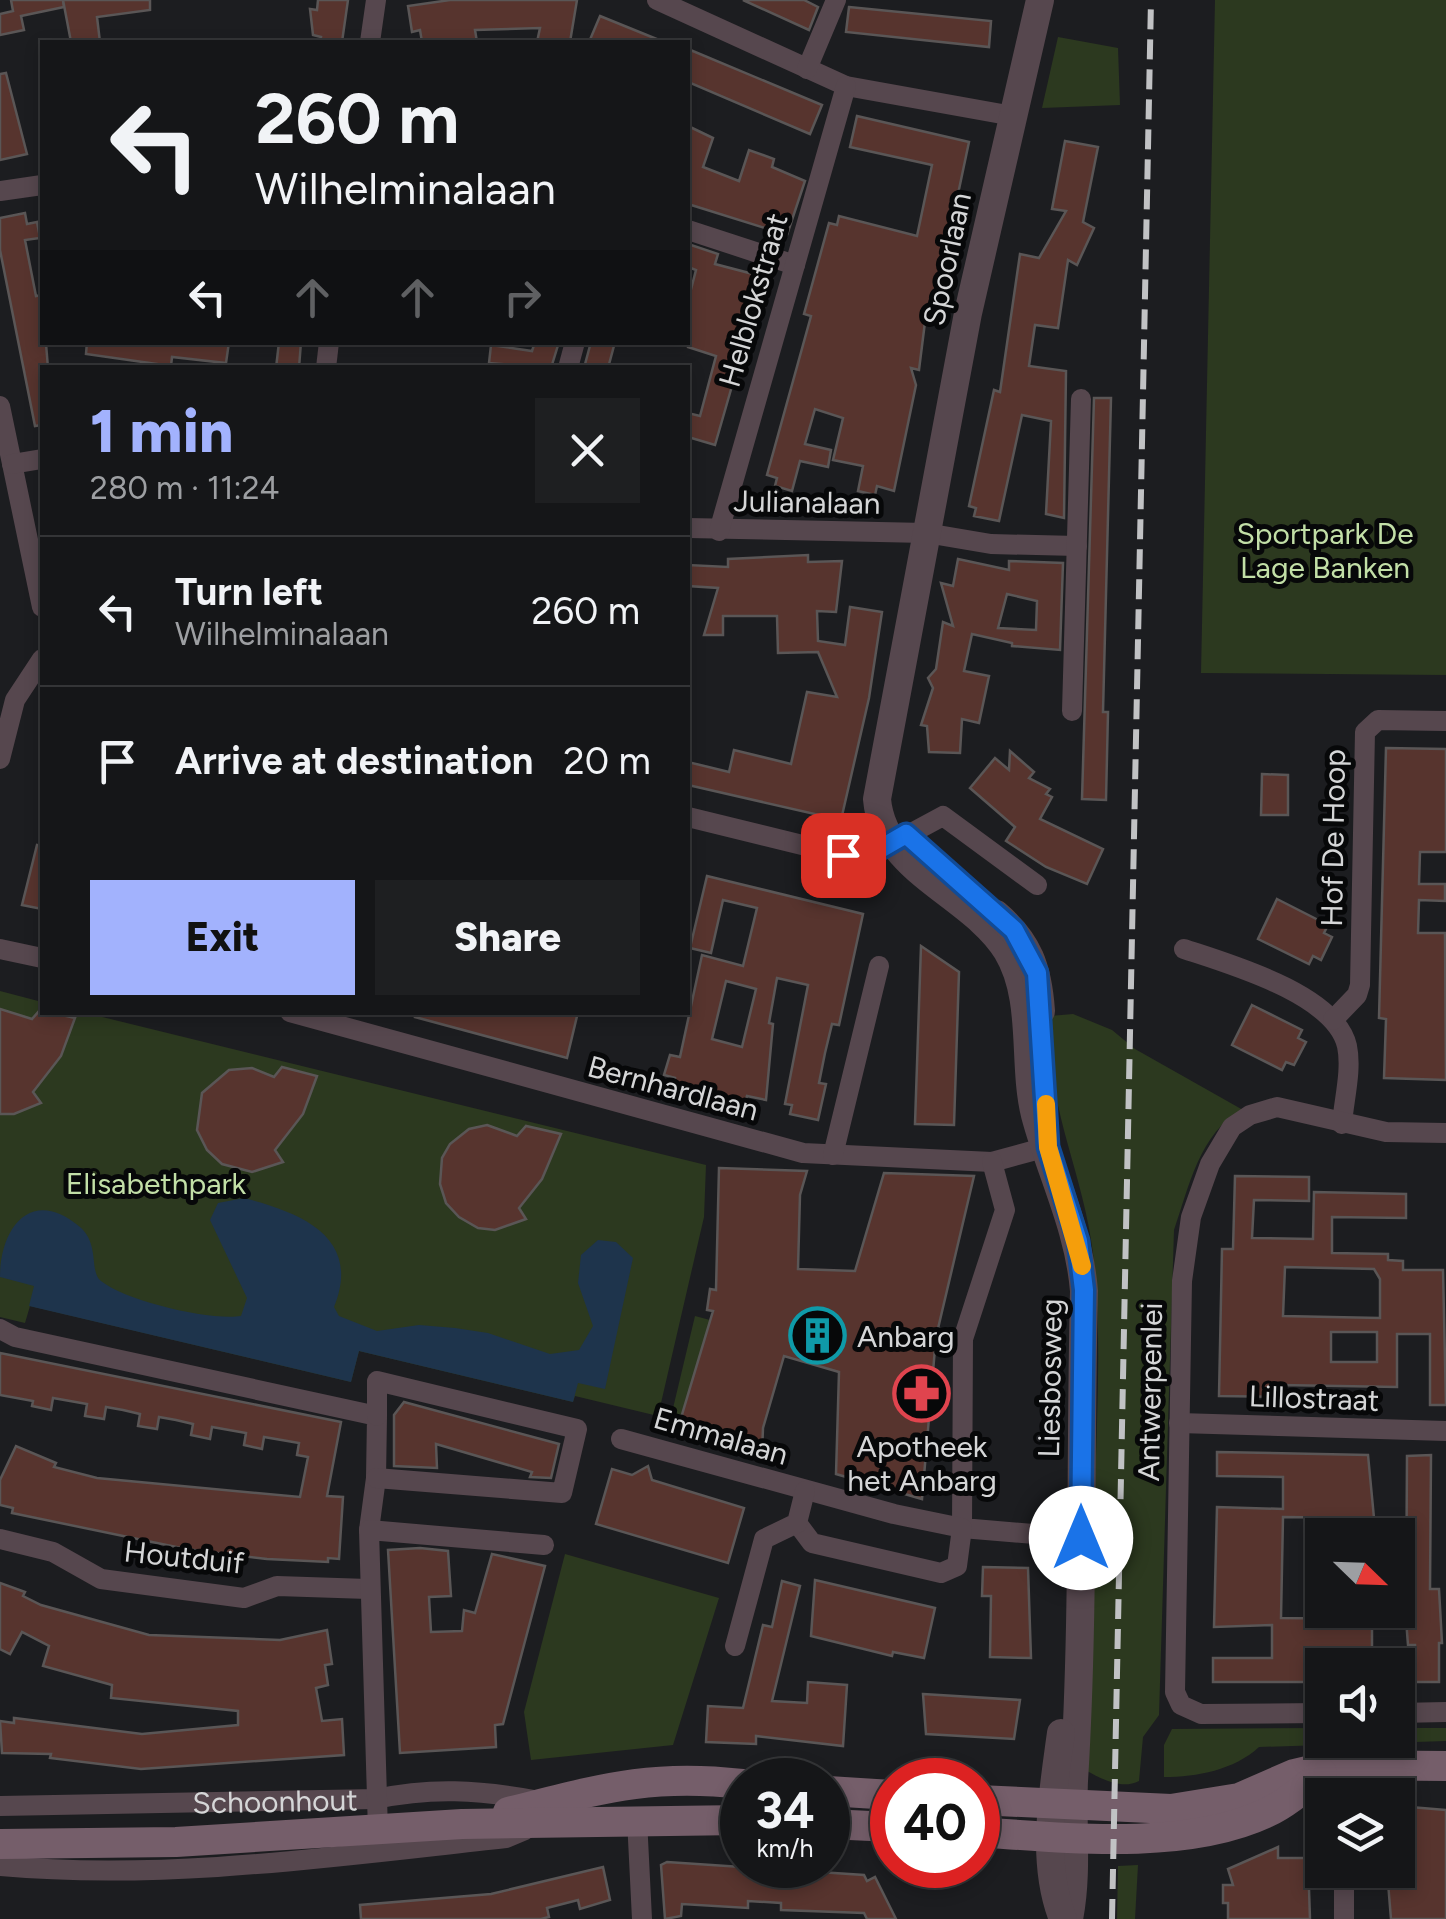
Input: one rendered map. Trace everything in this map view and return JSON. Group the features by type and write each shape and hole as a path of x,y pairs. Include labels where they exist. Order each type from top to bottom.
{"main road":[{"path":"1000,1829 1062,1821 1150,1823 1332,1765 1446,1766"},
{"name":"Schoonhout","path":"543,1813 637,1780 687,1777 720,1781"},
{"path":"637,1780 637,1819"},
{"path":"1000,1806 1062,1821"},
{"name":"Schoonhout","path":"1,1849 378,1832 543,1813 720,1820"}],"street":[{"path":"370,40 376,0"},
{"path":"657,0 846,86 1012,116"},
{"path":"807,69 836,0"},
{"name":"Spoorlaan","path":"899,839 882,758 968,312 1040,0"},
{"name":"Helblokstraat","path":"719,530 846,86"},
{"path":"0,191 40,184"},
{"path":"690,231 794,265"},
{"path":"1072,711 1082,398"},
{"path":"0,412 40,597"},
{"path":"12,464 40,459"},
{"name":"Julianalaan","path":"690,528 926,534"},
{"path":"926,534 991,544 1077,546"},
{"path":"0,759 16,700 40,661"},
{"name":"Hof De Hoop","path":"1333,1020 1357,995 1360,985 1365,732 1378,720 1445,721"},
{"path":"690,817 843,855 868,856 943,816 1036,886"},
{"name":"Liesbosweg","path":"899,839 1014,930 1033,957 1040,1004 1048,1147 1082,1262 1080,1723 1062,1821 1074,1889 1066,1919"},
{"path":"0,949 40,958"},
{"path":"1184,949 1270,982 1333,1020 1347,1050 1342,1124 1386,1132 1446,1133"},
{"path":"833,1155 879,966"},
{"name":"Bernhardlaan","path":"300,1015 802,1154 992,1162 1048,1147"},
{"name":"Antwerpenlei","path":"1305,1713 1201,1714 1181,1706 1174,1692 1182,1281 1191,1217 1222,1140 1241,1120 1265,1110 1289,1108 1342,1124"},
{"path":"734,1646 764,1539 797,1523 812,1543 942,1573 958,1566 962,1528 963,1339 1005,1210 992,1162"},
{"path":"0,1329 15,1337 376,1416"},
{"path":"376,1478 562,1493 577,1429 377,1380 376,1478 369,1530 368,1589 378,1832"},
{"name":"Lillostraat","path":"1180,1424 1446,1431"},
{"name":"Emmalaan","path":"621,1439 806,1491 962,1528 1081,1538"},
{"name":"Emmalaan","path":"797,1523 806,1491"},
{"path":"369,1530 544,1545"},
{"name":"Houtduif","path":"0,1539 53,1552 101,1579 226,1596 244,1598 278,1586 368,1589"},
{"path":"1415,1712 1446,1712"},
{"name":"Schoonhout","path":"0,1806 376,1799 413,1791 478,1790 543,1813"},
{"name":"Schoonhout","path":"1,1849 98,1869 286,1862 506,1838 543,1813"},
{"path":"637,1819 642,1919"},
{"path":"1344,1888 1344,1919"}],"green space":[{"name":"Sportpark De Lage Banken","path":"1215,0 1446,0 1446,675 1201,673"},
{"path":"1058,37 1118,48 1120,105 1042,108"},
{"name":"Elisabethpark","path":"0,991 40,1001 40,1015 94,1015 706,1165 704,1217 658,1416 575,1396 573,1402 359,1351 351,1382 30,1306 25,1323 0,1317"},
{"path":"1073,1014 1112,1030 1135,1049 1243,1110 1228,1119 1206,1146 1174,1230 1159,1715 1143,1737 1139,1781 1126,1784 1087,1771 1097,1312 1088,1223 1058,1107 1050,1047 1050,1016"},
{"path":"695,1316 710,1320 678,1428 669,1425"},
{"path":"565,1554 719,1598 673,1745 531,1760 524,1712"},
{"path":"1305,1728 1305,1746 1259,1747 1214,1771 1164,1777 1164,1745 1172,1729"},
{"path":"1415,1728 1446,1728 1446,1741 1415,1742"},
{"path":"1138,1865 1135,1919 1117,1919 1118,1866"}],"water":[{"path":"244,1198 287,1212 322,1232 340,1263 341,1283 334,1307 339,1316 377,1331 419,1325 488,1333 550,1354 579,1350 593,1326 578,1283 581,1255 598,1240 616,1242 633,1258 605,1389 578,1383 573,1402 359,1351 351,1382 29,1306 34,1286 0,1277 1,1259 13,1228 22,1218 47,1210 63,1215 86,1234 97,1277 113,1288 190,1312 241,1316 247,1298 210,1220 218,1203"}],"building":[{"path":"11,0 63,0 64,7 21,16 24,30 0,35 0,14 13,11"},
{"path":"63,0 150,0 150,10 97,17 100,40 71,40"},
{"path":"318,0 348,0 342,40 320,40 313,35 310,9 317,10"},
{"path":"450,0 577,0 570,40 537,40 540,28 475,30 477,40 422,40 420,30 412,32 408,6"},
{"path":"743,0 804,0 818,7 809,30"},
{"path":"849,7 991,21 989,47 846,32"},
{"path":"600,16 659,40 590,40"},
{"path":"690,50 822,105 810,134 690,83"},
{"path":"6,73 27,154 0,160 0,74"},
{"path":"857,116 969,142 939,284 929,324 925,322 919,370 911,368 916,385 894,491 877,486 875,495 858,491 863,466 833,460 843,418 815,409 805,444 831,450 828,467 800,461 792,491 775,486 777,478 767,475 811,316 804,314 829,223 837,225 839,216 917,236 932,165 850,147"},
{"path":"690,127 713,138 703,167 739,181 749,150 774,159 772,167 805,181 787,235 690,205"},
{"path":"1065,141 1098,147 1083,222 1094,228 1077,265 1068,260 1058,328 1035,325 1029,366 1066,371 1064,518 1046,514 1051,421 1022,415 999,521 974,516 976,508 969,506 994,390 1000,392 1020,254 1039,258 1066,211 1052,209"},
{"path":"25,213 27,224 37,222 40,238 25,240 36,296 40,295 40,345 46,345 48,365 40,365 40,425 35,426 0,250 0,218"},
{"path":"690,245 718,254 715,264 772,279 762,315 753,313 715,445 690,438 690,414 700,416 716,356 688,347 690,293 696,270 690,268"},
{"path":"87,345 229,345 226,363 172,357 171,365 164,365 86,354"},
{"path":"279,345 301,345 299,365 276,365"},
{"path":"491,345 532,351 534,345 558,345 552,365 489,363"},
{"path":"590,345 614,345 609,365 585,365"},
{"path":"1094,398 1111,398 1103,712 1108,712 1106,800 1082,799"},
{"path":"808,555 808,562 842,561 836,612 817,611 818,641 845,645 850,607 882,612 869,698 841,820 690,785 690,762 729,772 734,750 791,764 807,692 837,697 818,652 778,653 777,616 723,616 723,635 704,635 718,588 690,586 690,565 728,567 728,559"},
{"path":"958,559 1009,570 1009,561 1063,563 1060,650 1012,646 972,634 964,671 989,676 979,723 962,719 960,753 929,752 927,726 921,725 933,688 928,678 936,669 943,622 953,626 941,583 953,586","holes":["1007,594 1037,601 1036,630 998,628"]},
{"path":"1386,748 1446,749 1446,852 1420,852 1419,884 1445,884 1445,901 1419,900 1418,933 1445,933 1446,1080 1384,1078 1386,1019 1379,1018"},
{"path":"1010,751 1034,772 1029,778 1050,789 1046,794 1052,797 1040,819 1103,849 1087,884 1046,867 1006,841 1015,827 970,788 995,758 1009,770"},
{"path":"1262,774 1288,775 1288,815 1261,815"},
{"path":"37,845 40,846 40,909 22,905"},
{"path":"707,876 863,914 839,1025 832,1024 825,1053 819,1083 826,1084 818,1120 790,1114 792,1105 785,1104 808,985 777,978 769,1023 773,1024 766,1100 747,1096 745,1103 674,1085 675,1078 664,1075 670,1055 680,1057 702,955 743,966 757,908 723,900 711,953 690,948","holes":["726,981 756,989 742,1047 712,1039"]},
{"path":"1277,899 1328,925 1324,933 1332,937 1321,960 1313,956 1309,964 1258,939"},
{"path":"921,946 959,972 954,1125 915,1124"},
{"path":"1252,1005 1302,1030 1298,1038 1306,1042 1294,1065 1286,1062 1282,1070 1232,1045"},
{"path":"0,1009 32,1019 40,1010 40,1015 75,1018 61,1056 33,1092 41,1103 14,1114 0,1114"},
{"path":"415,1015 577,1015 567,1058"},
{"path":"282,1067 317,1076 303,1114 275,1150 283,1162 252,1172 222,1164 207,1150 197,1130 202,1093 229,1070 252,1068 274,1077"},
{"path":"487,1125 517,1136 526,1126 561,1134 542,1179 519,1208 526,1219 495,1230 478,1228 459,1217 446,1203 440,1184 442,1158 450,1144 469,1129"},
{"name":"Anbarg","path":"719,1168 807,1171 800,1195 798,1269 855,1271 884,1173 974,1176 936,1337 922,1499 836,1474 839,1372 784,1356 763,1428 762,1453 678,1428 713,1311 707,1310 710,1289 716,1290"},
{"path":"1235,1176 1309,1177 1309,1201 1254,1200 1252,1238 1313,1239 1314,1192 1406,1194 1406,1218 1332,1217 1332,1253 1388,1254 1388,1260 1403,1261 1403,1270 1443,1270 1446,1405 1430,1405 1430,1334 1397,1334 1397,1387 1281,1385 1281,1397 1219,1396 1222,1249 1233,1249","holes":["1285,1267 1374,1269 1380,1279 1380,1318 1283,1316","1331,1332 1377,1332 1377,1362 1331,1362"]},
{"path":"0,1353 341,1422 327,1496 343,1497 339,1559 267,1559 186,1549 12,1513 13,1508 0,1505 0,1480 16,1446 56,1463 54,1467 97,1478 300,1497 308,1457 297,1455 299,1443 264,1437 262,1449 244,1445 246,1433 212,1427 210,1439 191,1435 193,1424 176,1420 159,1417 157,1429 138,1426 140,1414 123,1410 106,1407 104,1419 85,1416 87,1404 53,1398 51,1410 32,1406 33,1401 0,1395"},
{"path":"404,1402 559,1444 551,1478 530,1477 532,1472 436,1444 437,1468 394,1466 394,1415"},
{"path":"1217,1452 1368,1455 1374,1518 1283,1517 1281,1618 1305,1618 1305,1628 1372,1628 1372,1648 1305,1648 1305,1682 1213,1682 1213,1658 1272,1658 1272,1625 1214,1627 1217,1507 1283,1509 1283,1477 1217,1476"},
{"path":"1431,1455 1430,1589 1439,1589 1439,1682 1415,1682 1415,1645 1408,1645 1407,1628 1415,1628 1415,1518 1407,1518 1407,1456"},
{"path":"648,1466 652,1480 744,1508 728,1563 596,1524 612,1469 632,1475"},
{"path":"388,1550 448,1551 451,1596 429,1597 431,1632 462,1631 464,1610 475,1613 492,1554 545,1566 503,1724 495,1725 496,1747 400,1753"},
{"path":"983,1567 1028,1568 1031,1658 990,1657 991,1596 982,1596"},
{"path":"815,1580 935,1608 924,1658 893,1652 892,1656 811,1636"},
{"path":"782,1581 800,1586 772,1701 807,1703 808,1682 847,1685 843,1746 756,1736 756,1744 706,1742 708,1706 743,1708 763,1625 772,1627"},
{"path":"0,1583 25,1592 23,1596 41,1605 149,1635 280,1640 327,1630 332,1664 325,1665 328,1685 316,1688 322,1721 342,1719 344,1755 141,1769 50,1758 51,1754 2,1753 0,1721 14,1723 14,1718 142,1734 238,1725 238,1711 111,1698 112,1685 43,1666 49,1646 22,1632 10,1654 0,1649"},
{"path":"923,1694 1020,1700 1014,1739 926,1734"},
{"path":"1415,1807 1446,1810 1446,1919 1391,1919 1388,1888 1415,1888"},
{"path":"1278,1847 1278,1858 1305,1858 1310,1919 1228,1919 1223,1885 1233,1885 1228,1869"},
{"path":"667,1862 720,1865 720,1888 850,1888 850,1874 864,1875 870,1880 870,1888 880,1888 896,1919 867,1919 864,1913 781,1910 781,1903 748,1901 748,1908 682,1904 681,1916 665,1919 661,1865"},
{"path":"603,1867 610,1900 580,1909 578,1900 547,1908 549,1917 541,1919 361,1919 360,1905 491,1894"}],"railway":[{"path":"1112,1919 1151,0"}],"slow traffic":[{"path":"1046,1104 1048,1147 1078,1241 1082,1266"}],"place":[{"name":"Anbarg","path":"818,1336"},
{"name":"Apotheek het Anbarg","path":"922,1394"}],"route":[{"path":"843,855 868,856 906,834 1014,930 1033,957 1040,1004 1048,1147 1082,1262 1081,1538"}]}
